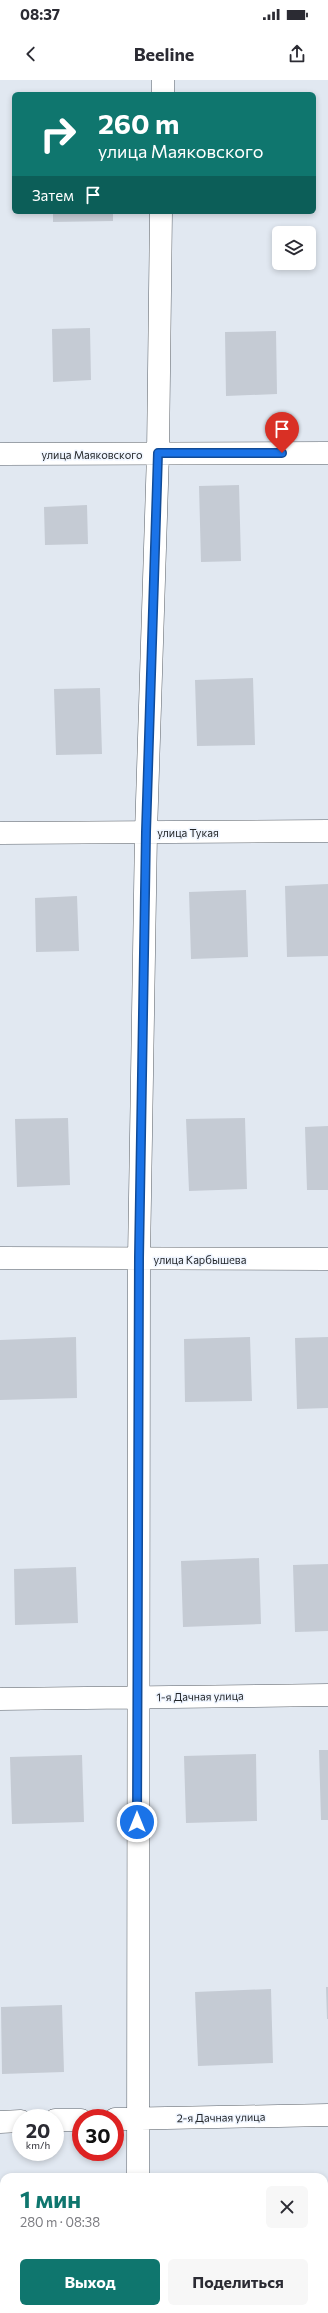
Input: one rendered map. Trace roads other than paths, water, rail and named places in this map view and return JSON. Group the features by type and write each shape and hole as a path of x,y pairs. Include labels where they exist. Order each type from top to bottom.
{"street":[{"path":"162,92 163,80"},
{"path":"138,2173 137,1697 139,1258 146,832 158,453 161,214"},
{"name":"улица Маяковского","path":"0,454 328,453"},
{"name":"улица Тукая","path":"0,833 328,831"},
{"name":"улица Карбышева","path":"0,1258 328,1260"},
{"name":"1-я Дачная улица","path":"0,1698 328,1695"},
{"name":"2-я Дачная улица","path":"124,2119 328,2114"},
{"path":"0,2122 12,2121"}]}
